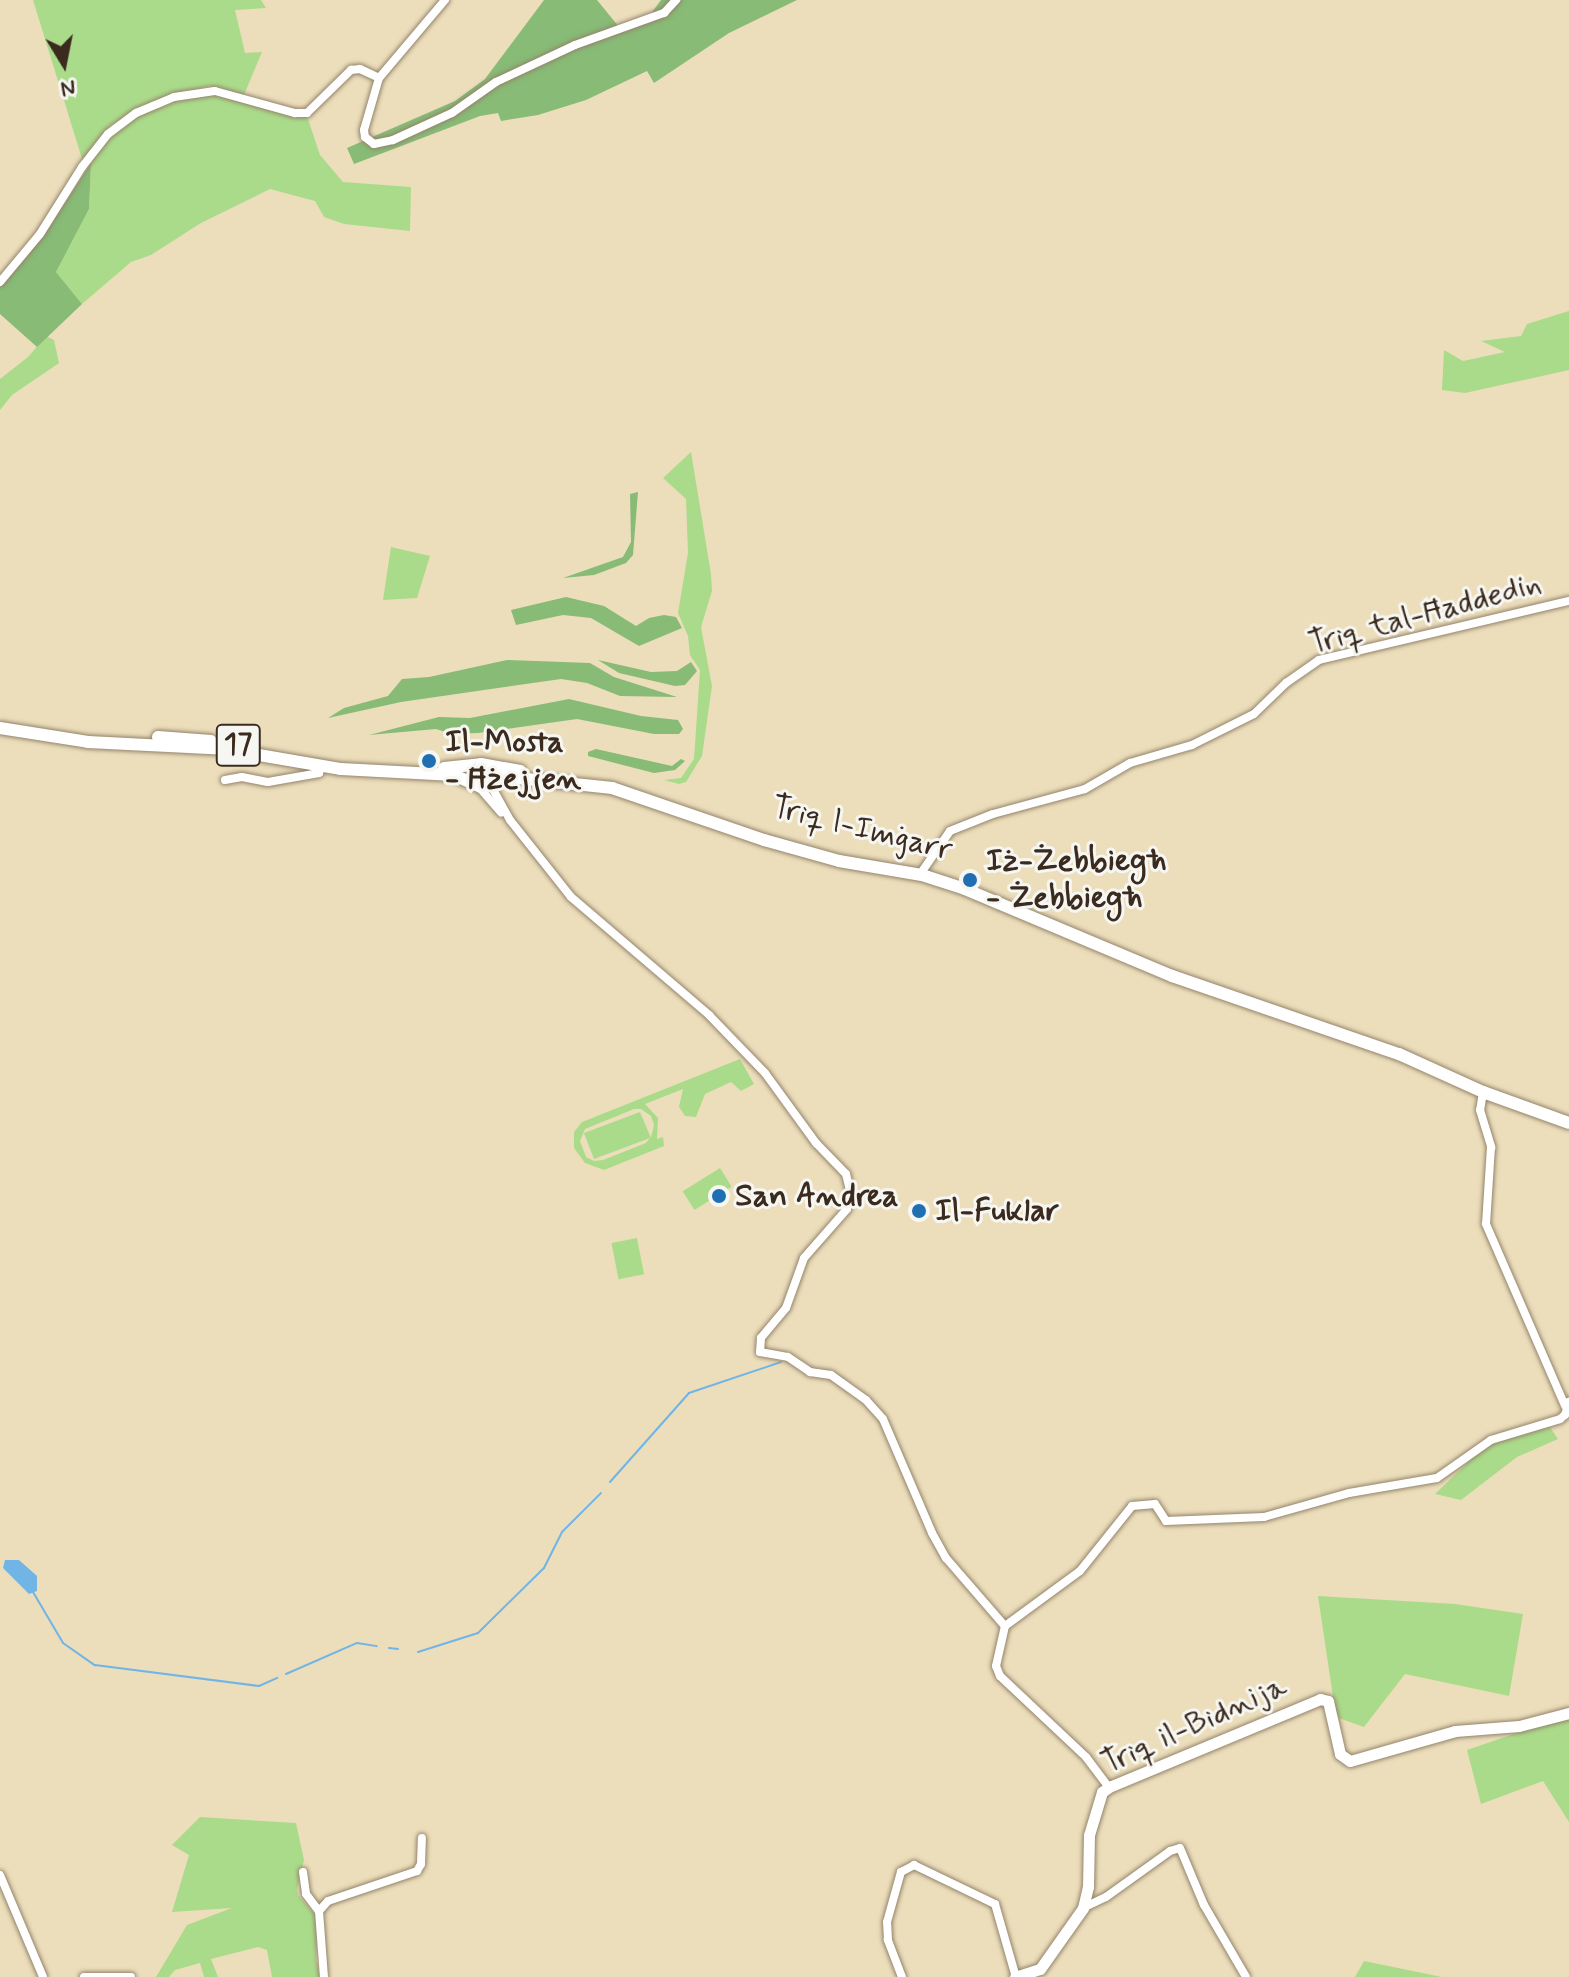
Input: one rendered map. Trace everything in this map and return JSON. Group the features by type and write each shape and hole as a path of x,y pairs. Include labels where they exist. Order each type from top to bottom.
{"main road":[{"name":"Triq l-Imġarr","path":"0,721 23,728 102,736 191,738 342,763 454,768 482,766 613,782 766,834 841,855 968,882 1133,954 1231,992 1373,1038 1569,1121"},
{"name":"Triq l-Imġarr","path":"0,728 88,742 224,749 321,767 454,775 485,786 516,778 612,788 764,840 839,861 922,875 965,889 1172,976 1399,1054 1483,1092 1569,1121"},
{"path":"482,766 485,786 470,774 482,766"}],"street":[{"path":"445,0 376,78 364,130 365,137 374,144 393,140 452,113 496,82 575,45 664,13 676,0"},
{"path":"0,282 40,234 99,145 131,117 174,97 207,91 307,113 350,70 363,70 376,78"},
{"name":"Triq tal-Ħaddedin","path":"923,870 950,831 993,814 1085,789 1130,763 1192,745 1254,714 1293,676 1319,660 1569,601"},
{"path":"225,780 242,777 268,782 319,773 321,767"},
{"path":"485,786 510,820"},
{"path":"485,786 571,897 709,1015 765,1073 792,1114 849,1180 847,1209 804,1258 786,1308 761,1338 761,1354 788,1357 810,1372 831,1375 866,1400 883,1419 932,1533 946,1558 1005,1626"},
{"path":"1109,1787 1086,1757 1000,1676 997,1661 1005,1626 1080,1571 1132,1506 1155,1504 1166,1521 1264,1517 1349,1493 1437,1478 1491,1440 1565,1415 1567,1404 1486,1224 1491,1147 1480,1110 1483,1092"},
{"name":"Triq il-Bidnija","path":"1015,1977 1040,1969 1083,1908 1088,1887 1089,1835 1102,1792 1109,1787 1320,1699 1328,1701 1340,1754 1350,1761 1455,1731 1519,1726 1569,1713"},
{"path":"319,1911 328,1901 417,1871 421,1864 422,1838"},
{"path":"1083,1908 1106,1897 1170,1851 1180,1848 1204,1905 1246,1977"},
{"path":"902,1977 888,1940 887,1922 901,1872 914,1865 995,1904 1015,1977"},
{"path":"303,1872 306,1894 319,1911 324,1977"},
{"path":"0,1875 43,1977"},
{"path":"84,1977 131,1977"}],"green space":[{"path":"33,0 261,0 266,8 235,10 245,53 262,52 244,95 209,86 164,98 111,125 83,162"},
{"path":"544,0 597,0 619,27 650,15 661,0 797,0 729,33 654,83 647,71 586,100 538,115 501,121 498,113 480,116 354,164 347,148 455,101 485,79"},
{"path":"215,92 297,118 307,116 320,155 343,182 411,187 410,231 344,224 324,217 315,201 270,189 201,223 151,255 131,262 82,304 56,272 89,209 91,163 113,132 139,113 162,104"},
{"path":"91,163 89,209 56,272 82,304 37,347 0,314 0,285 47,230"},
{"path":"1569,311 1569,370 1465,393 1442,390 1444,350 1463,361 1505,352 1481,341 1521,336 1527,324"},
{"path":"46,336 54,340 59,363 12,395 0,410 0,379 28,357"},
{"path":"691,452 711,574 712,591 701,627 712,686 702,756 686,782 679,784 664,780 681,778 694,759 700,670 690,655 688,636 678,613 688,553 686,499 663,478"},
{"path":"638,492 633,555 626,563 594,575 563,578 623,557 631,542 630,494"},
{"path":"391,547 430,556 417,598 383,600"},
{"path":"566,597 604,606 636,626 649,618 664,615 676,617 682,628 639,646 591,618 563,615 516,625 511,610"},
{"path":"507,660 590,663 614,677 677,697 620,696 587,683 561,679 401,702 328,718 344,708 388,696 402,679 429,677"},
{"path":"598,660 651,672 677,671 691,662 697,671 685,685 675,686 619,673"},
{"path":"569,699 641,716 678,720 683,729 679,734 654,734 577,719 478,733 452,734 436,729 369,735 439,717 470,718"},
{"path":"596,749 672,766 681,759 685,761 675,770 654,773 588,756 588,752"},
{"path":"740,1059 754,1084 741,1091 731,1082 705,1094 696,1117 685,1116 679,1107 683,1089 645,1104 658,1118 657,1139 663,1137 664,1146 604,1170 585,1163 574,1148 574,1132 582,1122","holes":["641,1109 651,1116 654,1125 651,1138 640,1112 584,1133 594,1159 650,1138 646,1143 603,1160 594,1161 586,1157 580,1141 585,1129"]},
{"path":"720,1168 732,1187 694,1210 683,1191"},
{"path":"637,1238 644,1274 619,1279 611,1243"},
{"path":"1550,1427 1558,1439 1517,1457 1461,1500 1435,1494 1487,1444"},
{"path":"1318,1596 1455,1604 1523,1614 1509,1696 1405,1674 1364,1727 1336,1717"},
{"path":"1569,1715 1569,1822 1543,1781 1481,1804 1467,1750"},
{"path":"200,1817 296,1823 304,1860 297,1889 298,1895 317,1917 316,1960 320,1977 272,1977 267,1950 258,1947 211,1959 218,1977 204,1977 200,1963 175,1970 169,1977 156,1977 187,1925 232,1908 172,1912 189,1855 172,1845"},
{"path":"1364,1961 1442,1977 1355,1977"}],"water":[{"path":"5,1560 19,1560 37,1576 37,1591 29,1594 3,1568"}],"waterway":[{"path":"610,1482 689,1393 781,1362"},
{"path":"418,1652 478,1633 544,1568 562,1532 601,1493"},
{"path":"33,1592 63,1643 95,1665 259,1686 277,1678"},
{"path":"286,1674 357,1643 377,1646"},
{"path":"389,1648 398,1649"}],"place":[{"name":"Il-Mosta - Ħżejjen","path":"429,761"},
{"name":"Iż-Żebbiegħ - Żebbiegħ","path":"970,880"},
{"name":"San Andrea","path":"719,1196"},
{"name":"Il-Fuklar","path":"919,1211"}]}
